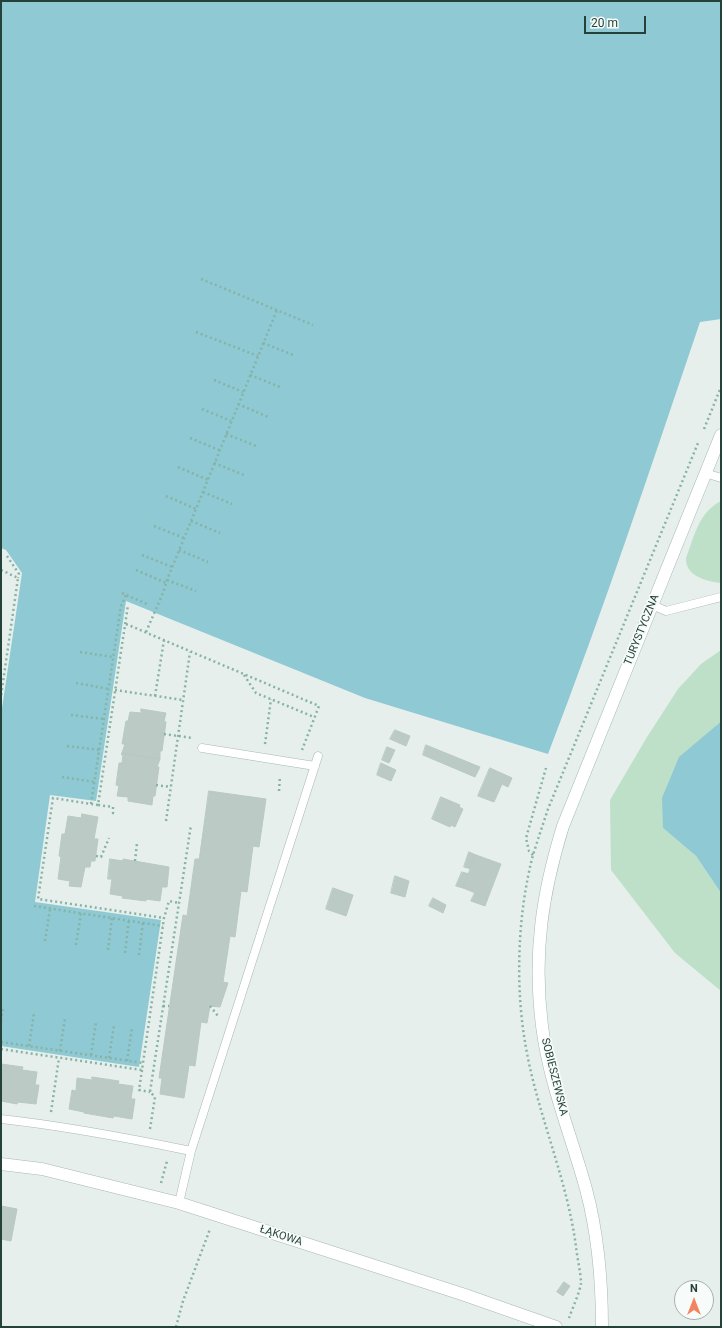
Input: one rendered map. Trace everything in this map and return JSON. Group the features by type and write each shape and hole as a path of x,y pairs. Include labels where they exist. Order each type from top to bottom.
{"main road":[{"name":"TURYSTYCZNA","path":"563,826 721,435"},
{"name":"SOBIESZEWSKA","path":"563,826 553,858 543,908 538,970 540,1004 542,1026 552,1077 592,1215 598,1249 602,1293 602,1327"},
{"name":"ŁĄKOWA","path":"1,1164 42,1169 179,1203 454,1292 556,1327"}],"lane":[{"path":"705,473 721,478"},
{"path":"652,605 666,611 721,597"},
{"path":"202,748 315,766"},
{"path":"179,1203 191,1151 318,756"},
{"path":"1,1118 49,1124 191,1151"}],"path":[{"path":"201,279 313,325"},
{"path":"146,632 277,310"},
{"path":"196,332 258,356"},
{"path":"263,343 293,355"},
{"path":"250,375 280,388"},
{"path":"214,380 243,392"},
{"path":"703,430 721,387"},
{"path":"238,404 268,417"},
{"path":"202,409 232,421"},
{"path":"226,434 256,446"},
{"path":"190,438 220,450"},
{"path":"546,768 526,838 529,851 533,856 548,809 700,438"},
{"path":"214,463 244,475"},
{"path":"178,467 208,480"},
{"path":"203,492 232,504"},
{"path":"166,496 196,509"},
{"path":"191,521 220,533"},
{"path":"154,526 184,538"},
{"path":"179,550 208,562"},
{"path":"142,555 172,567"},
{"path":"1,696 19,574 7,556"},
{"path":"1,570 18,578"},
{"path":"136,570 196,592"},
{"path":"122,593 149,605"},
{"path":"92,803 121,606 126,595"},
{"path":"98,805 128,604"},
{"path":"126,624 319,706 300,754"},
{"path":"155,696 164,640"},
{"path":"80,652 114,657"},
{"path":"166,821 190,652"},
{"path":"244,675 256,693 314,717"},
{"path":"76,684 109,689"},
{"path":"115,690 183,700"},
{"path":"265,748 271,699"},
{"path":"71,715 104,719"},
{"path":"164,734 197,738"},
{"path":"67,746 100,750"},
{"path":"274,775 281,776 279,791"},
{"path":"62,777 95,782"},
{"path":"156,785 171,787"},
{"path":"114,813 112,813 113,807 53,798 38,899 164,918"},
{"path":"150,1092 191,825"},
{"path":"96,856 101,857 109,838"},
{"path":"135,861 137,843"},
{"path":"149,1132 155,1097 150,1092 139,1090 142,1063 162,925 169,901 179,903"},
{"path":"34,906 162,925"},
{"path":"45,941 50,909"},
{"path":"76,946 81,913"},
{"path":"108,950 112,918"},
{"path":"125,953 129,920"},
{"path":"139,955 145,923"},
{"path":"163,1006 169,1006"},
{"path":"210,1006 218,1016"},
{"path":"1,1021 3,1008"},
{"path":"29,1046 34,1013"},
{"path":"60,1051 65,1018"},
{"path":"92,1055 96,1022"},
{"path":"109,1058 114,1025"},
{"path":"127,1060 132,1028"},
{"path":"1,1042 142,1063"},
{"path":"1,1049 142,1070"},
{"path":"50,1114 59,1057"},
{"path":"158,1197 170,1147"},
{"path":"176,1327 183,1300 216,1214"},
{"path":"568,1320 577,1294"}],"green space":[{"path":"721,501 720,583 709,581 697,576 689,569 686,558 702,518 713,506"},
{"path":"721,650 721,721 717,725 663,828 696,856 721,893 721,991 675,953 611,870 610,800 647,737 678,689 701,664"}],"water":[{"path":"1,1 721,1 721,319 700,322 607,593 548,754 365,698 126,601 96,801 50,795 35,902 161,920 139,1067 1,1046 1,715 22,573 6,550 1,548"},
{"path":"721,721 721,893 696,856 663,828 662,798 679,757"}],"building":[{"path":"141,709 166,713 160,759 122,753 125,744 122,744 126,721 128,721 130,712 141,713"},
{"path":"395,730 410,736 406,746 390,739"},
{"path":"426,745 480,767 475,777 423,755"},
{"path":"387,747 395,750 389,763 382,760"},
{"path":"122,753 160,759 157,767 159,767 155,796 153,796 152,805 128,801 128,797 117,796 119,786 116,785 119,763 122,763"},
{"path":"381,763 396,770 391,781 377,775"},
{"path":"490,768 512,778 508,787 502,784 494,802 478,796"},
{"path":"209,791 266,799 259,847 253,846 247,892 241,891 235,937 230,936 223,982 228,983 220,1007 210,1006 207,1023 201,1022 195,1066 189,1065 184,1098 160,1094 162,1078 159,1078 183,915 187,916 195,859 199,859"},
{"path":"441,797 460,805 459,807 463,809 455,827 451,825 450,827 432,819"},
{"path":"82,814 98,817 94,839 98,839 95,861 91,861 90,867 85,867 81,887 69,886 70,881 58,879 62,834 65,834 68,816 81,818"},
{"path":"469,852 476,855 471,869 464,867"},
{"path":"476,855 501,864 488,898 463,888"},
{"path":"110,859 123,861 123,859 169,867 167,887 162,887 160,901 122,898 123,896 110,894 112,879 108,879"},
{"path":"462,872 469,874 463,888 456,886"},
{"path":"395,876 409,881 405,897 391,893"},
{"path":"333,888 353,895 346,916 326,909"},
{"path":"475,893 488,898 485,906 471,901"},
{"path":"433,898 446,905 443,913 429,906"},
{"path":"1,1064 23,1067 22,1070 37,1072 35,1085 39,1085 36,1104 18,1102 17,1104 1,1101"},
{"path":"92,1077 119,1081 118,1084 133,1086 131,1099 135,1099 132,1119 114,1116 113,1118 69,1109 72,1090 76,1091 77,1078 92,1080"},
{"path":"1,1206 17,1209 11,1241 1,1239"},
{"path":"564,1282 570,1286 563,1296 557,1292"}]}
